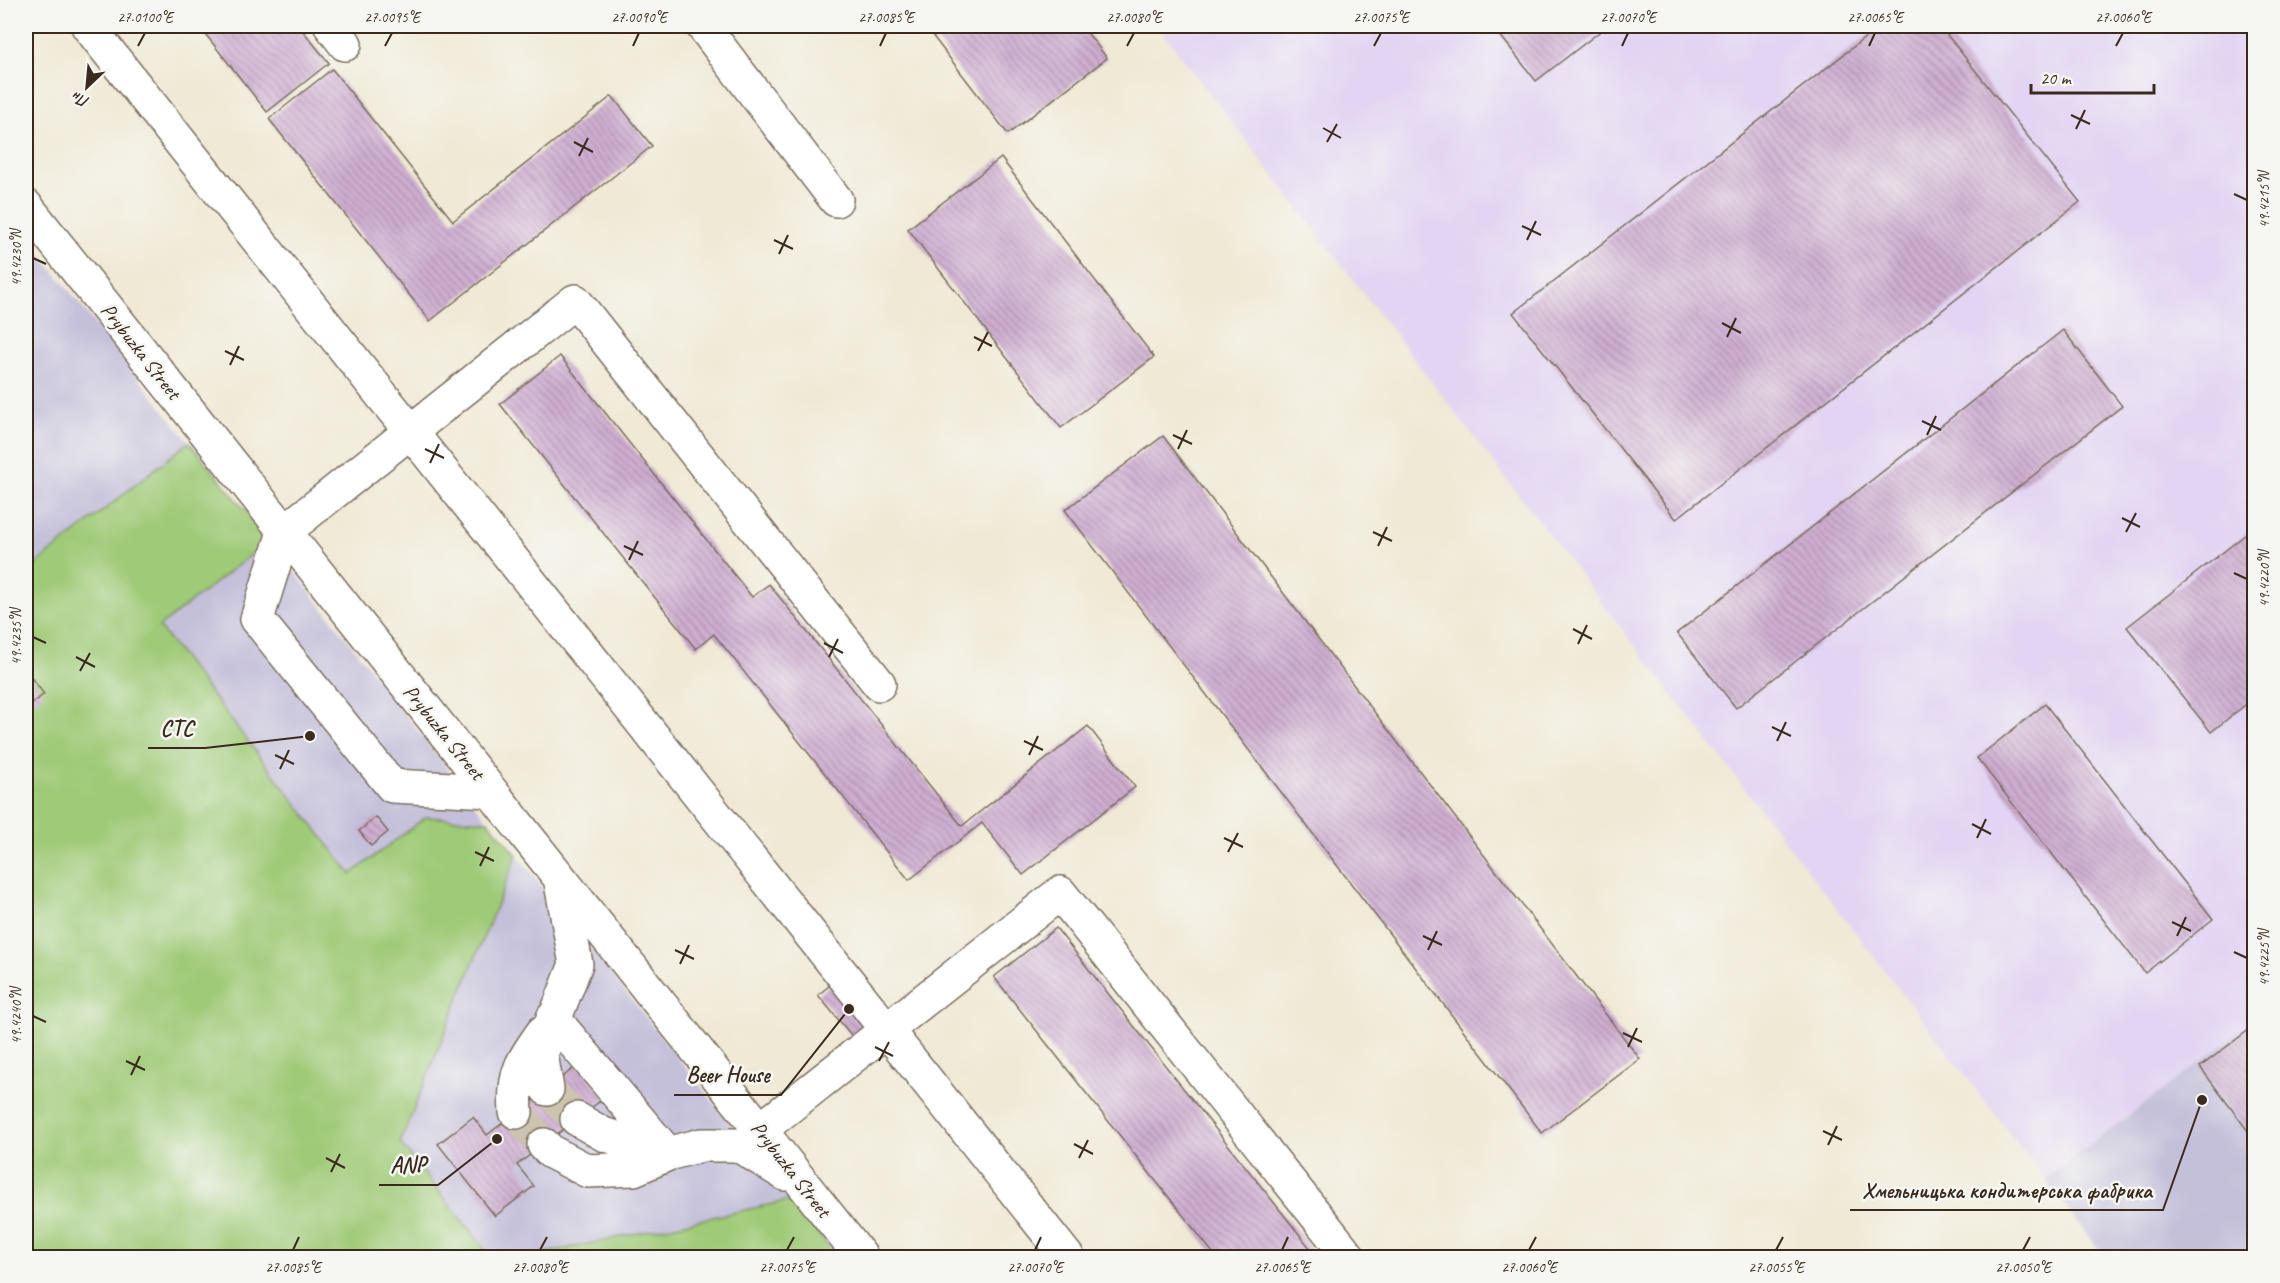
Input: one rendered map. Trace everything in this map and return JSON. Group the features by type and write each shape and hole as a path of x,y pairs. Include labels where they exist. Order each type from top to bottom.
{"street":[{"path":"88,26 1068,1257"},
{"path":"703,26 836,200"},
{"name":"Prybuzka Street","path":"26,206 862,1257"},
{"path":"491,791 392,786 257,619 284,532 575,301 879,684"},
{"path":"547,1089 542,1054 553,1018 576,963 560,878"},
{"path":"760,1130 1060,893 1350,1257"},
{"path":"516,1113 514,1085 529,1051 553,1018"},
{"path":"553,1018 668,1154"},
{"path":"577,1119 603,1134 668,1154"},
{"path":"544,1145 552,1152 588,1171 634,1168 668,1154 701,1145 738,1145 807,1188"}],"shaded area":[{"path":"1158,26 2254,26 2254,1021 2045,1179"},
{"path":"26,236 189,442 26,572"},
{"path":"270,540 488,821 426,817 351,874 158,626"},
{"path":"517,855 791,1200 528,1257 491,1257 399,1143"},
{"path":"2254,1021 2254,1257 2104,1257 2045,1179"}],"green space":[{"path":"189,442 270,540 159,627 351,874 426,817 488,821 517,855 400,1143 491,1257 26,1258 26,572"},
{"path":"791,1200 837,1257 528,1257"}],"building":[{"path":"199,26 299,26 329,63 267,112"},
{"path":"925,26 1082,26 1107,58 1008,134"},
{"path":"1493,26 1607,26 1536,81"},
{"path":"1880,26 1940,26 2080,202 1676,519 1513,313"},
{"path":"332,69 453,221 612,96 652,146 430,321 269,119"},
{"path":"1001,158 1154,357 1061,428 908,229"},
{"path":"2063,330 2122,406 1736,708 1677,633"},
{"path":"560,356 752,597 769,584 962,826 1088,726 1135,787 1023,875 982,823 909,880 714,634 696,649 500,404"},
{"path":"1163,436 1640,1059 1542,1133 1065,510"},
{"path":"2254,528 2254,698 2211,732 2127,627"},
{"path":"26,671 44,694 26,708"},
{"path":"2045,704 2213,919 2145,973 1977,758"},
{"path":"376,817 388,832 371,846 359,831"},
{"path":"1056,928 1318,1258 1217,1258 994,977"},
{"path":"841,976 880,1022 856,1041 818,995"},
{"path":"2254,1026 2254,1139 2200,1067"},
{"path":"578,1065 604,1098 517,1165 534,1186 495,1216 438,1144 473,1117 487,1135"}],"tunnel":[{"path":"547,1089 577,1119"},
{"path":"516,1112 544,1145"}],"place":[{"name":"СТС","path":"310,736"},
{"name":"Beer House","path":"849,1009"},
{"name":"Хмельницька кондитерська фабрика","path":"2202,1100"},
{"name":"ANP","path":"497,1139"}]}
